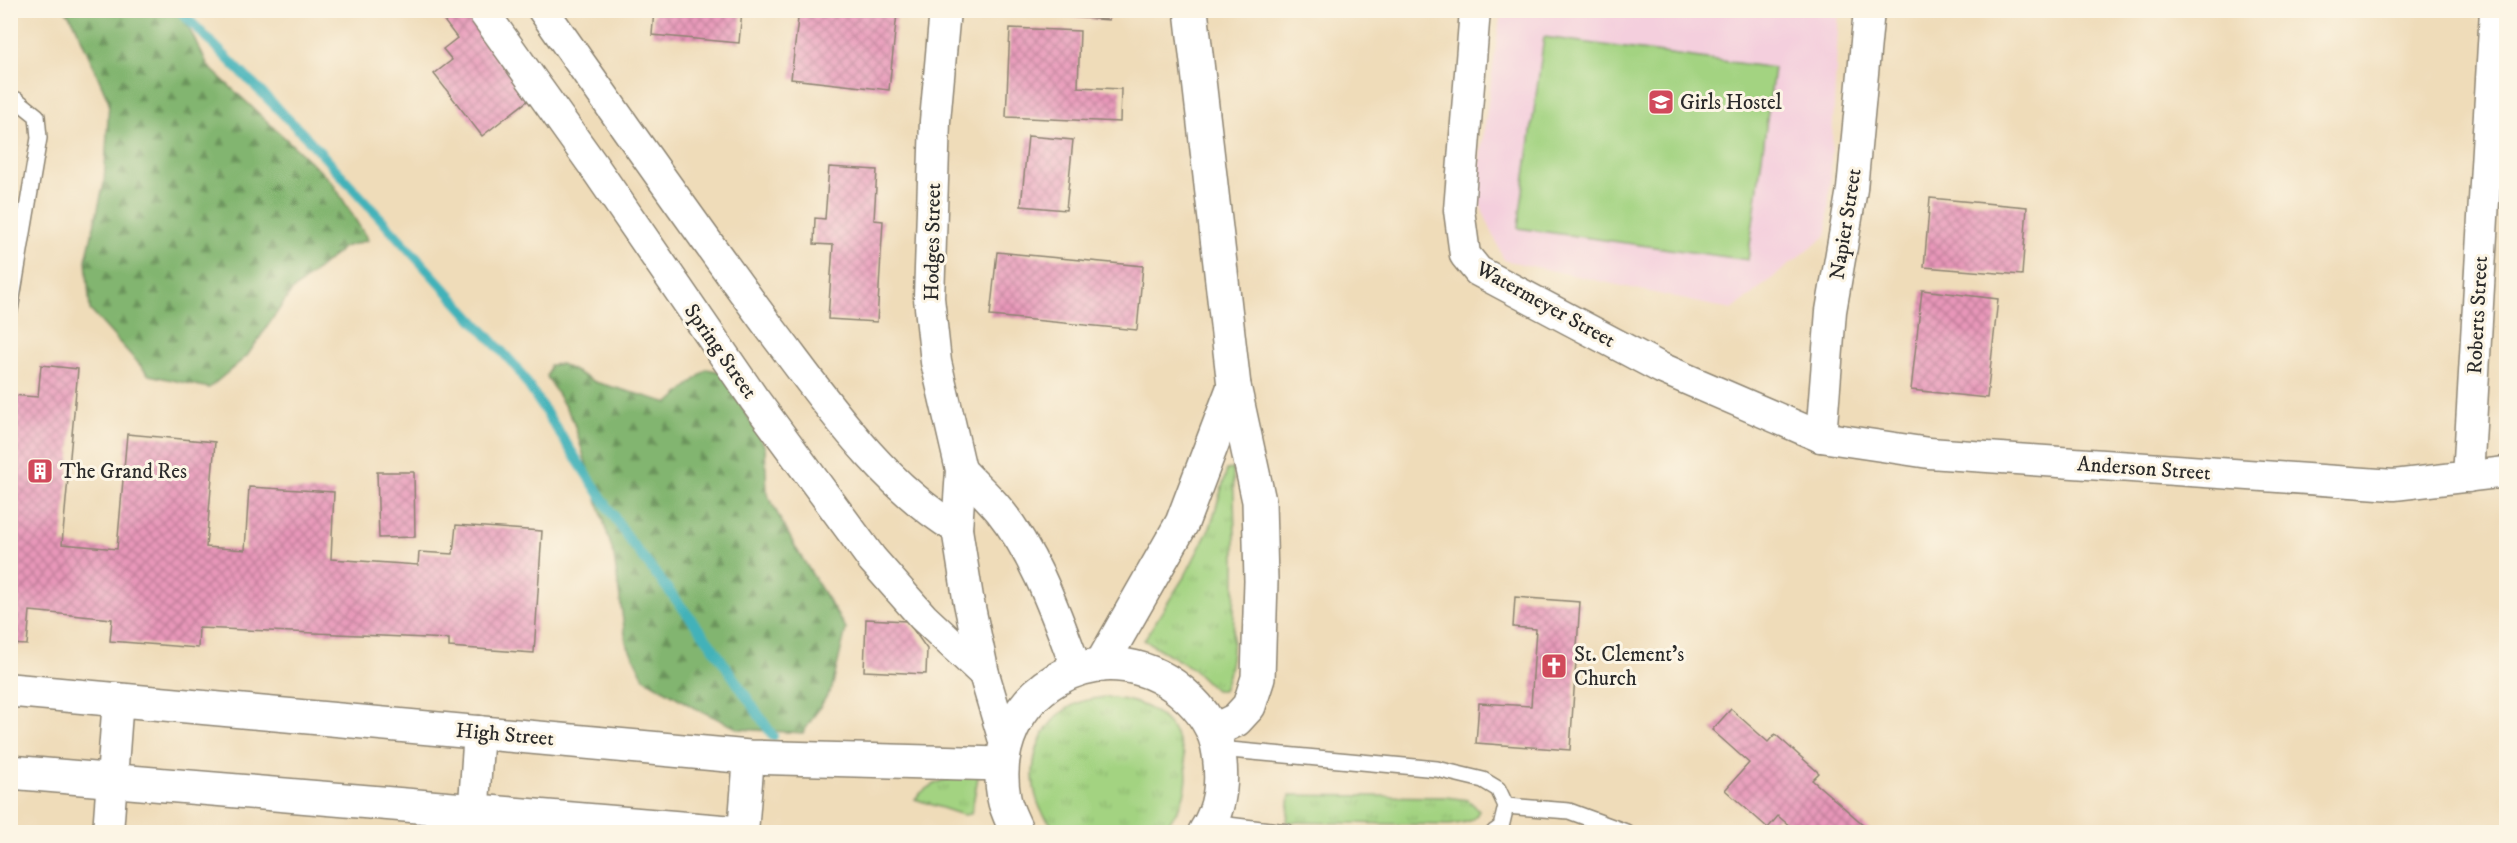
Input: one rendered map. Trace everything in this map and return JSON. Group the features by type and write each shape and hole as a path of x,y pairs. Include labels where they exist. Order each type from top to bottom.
{"street":[{"name":"Spring Street","path":"482,10 593,165 754,399 872,559 916,610 984,674"},
{"path":"543,10 710,246 827,403 895,481 932,514 957,529"},
{"name":"Hodges Street","path":"945,10 935,121 929,298 936,362 961,471 957,529 968,598 1003,754"},
{"path":"1191,10 1234,386 1259,501 1261,581 1258,678 1249,706 1216,740"},
{"name":"Watermeyer Street","path":"1475,10 1459,210 1465,255 1478,271 1661,368 1821,437"},
{"name":"Napier Street","path":"1821,437 1831,311 1852,189 1869,10"},
{"name":"Roberts Street","path":"2468,477 2495,10"},
{"path":"1089,667 1182,523 1234,386"},
{"name":"Anderson Street","path":"1821,437 1929,453 2394,485 2506,472"},
{"path":"961,471 1000,510 1035,566 1089,667"},
{"path":"1017,832 1004,800 1003,754 1020,712 1045,686 1089,667 1136,667 1168,680 1194,702 1216,740 1222,774 1220,799 1208,828"},
{"name":"High Street","path":"10,690 749,757 1003,754"},
{"path":"108,832 118,699"},
{"path":"473,822 479,731"},
{"path":"743,832 749,757"},
{"path":"10,772 112,780 473,822 728,832"}],"lane":[{"path":"10,99 17,100 37,116 39,138 10,309"},
{"path":"1216,740 1437,769 1483,780 1498,789 1506,806 1501,827 1494,832"},
{"path":"1506,806 1569,811 1626,832"},
{"path":"1208,828 1287,832"}],"shaded area":[{"name":"Girls Hostel","path":"1501,11 1839,11 1827,235 1732,310 1504,260 1475,193"}],"green space":[{"path":"66,11 180,11 209,67 332,182 368,240 344,247 291,292 247,356 209,388 149,375 90,310 86,260 104,183 109,102 74,22"},
{"path":"1544,37 1774,68 1748,260 1518,228"},
{"path":"561,364 595,382 669,403 707,369 722,372 765,447 767,494 797,550 846,629 832,688 803,733 739,729 693,707 644,678 626,642 614,556 573,420 547,377 550,365"},
{"path":"1233,469 1235,594 1233,642 1231,662 1223,690 1215,690 1192,668 1144,640 1186,574 1211,525 1227,470"},
{"path":"1106,697 1134,702 1150,709 1169,725 1182,748 1187,774 1183,798 1179,808 1160,832 1058,832 1041,810 1033,778 1038,746 1045,732 1067,708 1083,701"},
{"path":"979,772 971,814 963,815 915,799 928,788 944,780"},
{"path":"1290,795 1446,797 1468,800 1479,810 1471,820 1449,825 1287,822"}],"building":[{"path":"436,10 469,10 535,95 482,136 434,74 452,60 443,49 457,38"},
{"path":"654,10 742,10 739,43 652,35"},
{"path":"799,10 877,10 897,13 889,90 791,79"},
{"path":"1016,10 1109,10 1109,20 1016,13"},
{"path":"1010,28 1080,31 1078,87 1121,89 1120,122 1006,117"},
{"path":"1028,136 1073,140 1066,210 1021,206"},
{"path":"829,167 877,170 874,220 883,221 877,322 828,319 833,245 814,244 815,218 825,219"},
{"path":"1930,198 2027,207 2022,275 1924,267"},
{"path":"997,252 1143,266 1137,330 990,316"},
{"path":"1922,290 1998,299 1987,398 1911,390"},
{"path":"41,365 78,369 62,544 117,549 127,434 215,442 206,547 245,550 249,487 334,492 331,559 418,565 419,552 453,554 456,525 542,531 534,653 449,647 449,639 199,628 198,648 110,641 112,619 30,611 27,645 10,644 10,395 38,397"},
{"path":"377,472 414,472 415,537 379,538"},
{"name":"St. Clement's Church","path":"1515,597 1580,602 1570,750 1476,743 1479,703 1531,706 1536,629 1513,627"},
{"path":"866,619 907,621 927,649 926,674 864,671"},
{"path":"1731,709 1768,742 1775,734 1819,773 1812,780 1872,832 1797,832 1778,816 1768,828 1725,790 1749,763 1712,730"}],"waterway":[{"path":"179,10 309,140 517,368 630,541 710,643 773,736"}],"place":[{"name":"Girls Hostel","path":"1661,102"},
{"name":"The Grand Res","path":"40,471"},
{"name":"St. Clement's Church","path":"1554,666"}]}
